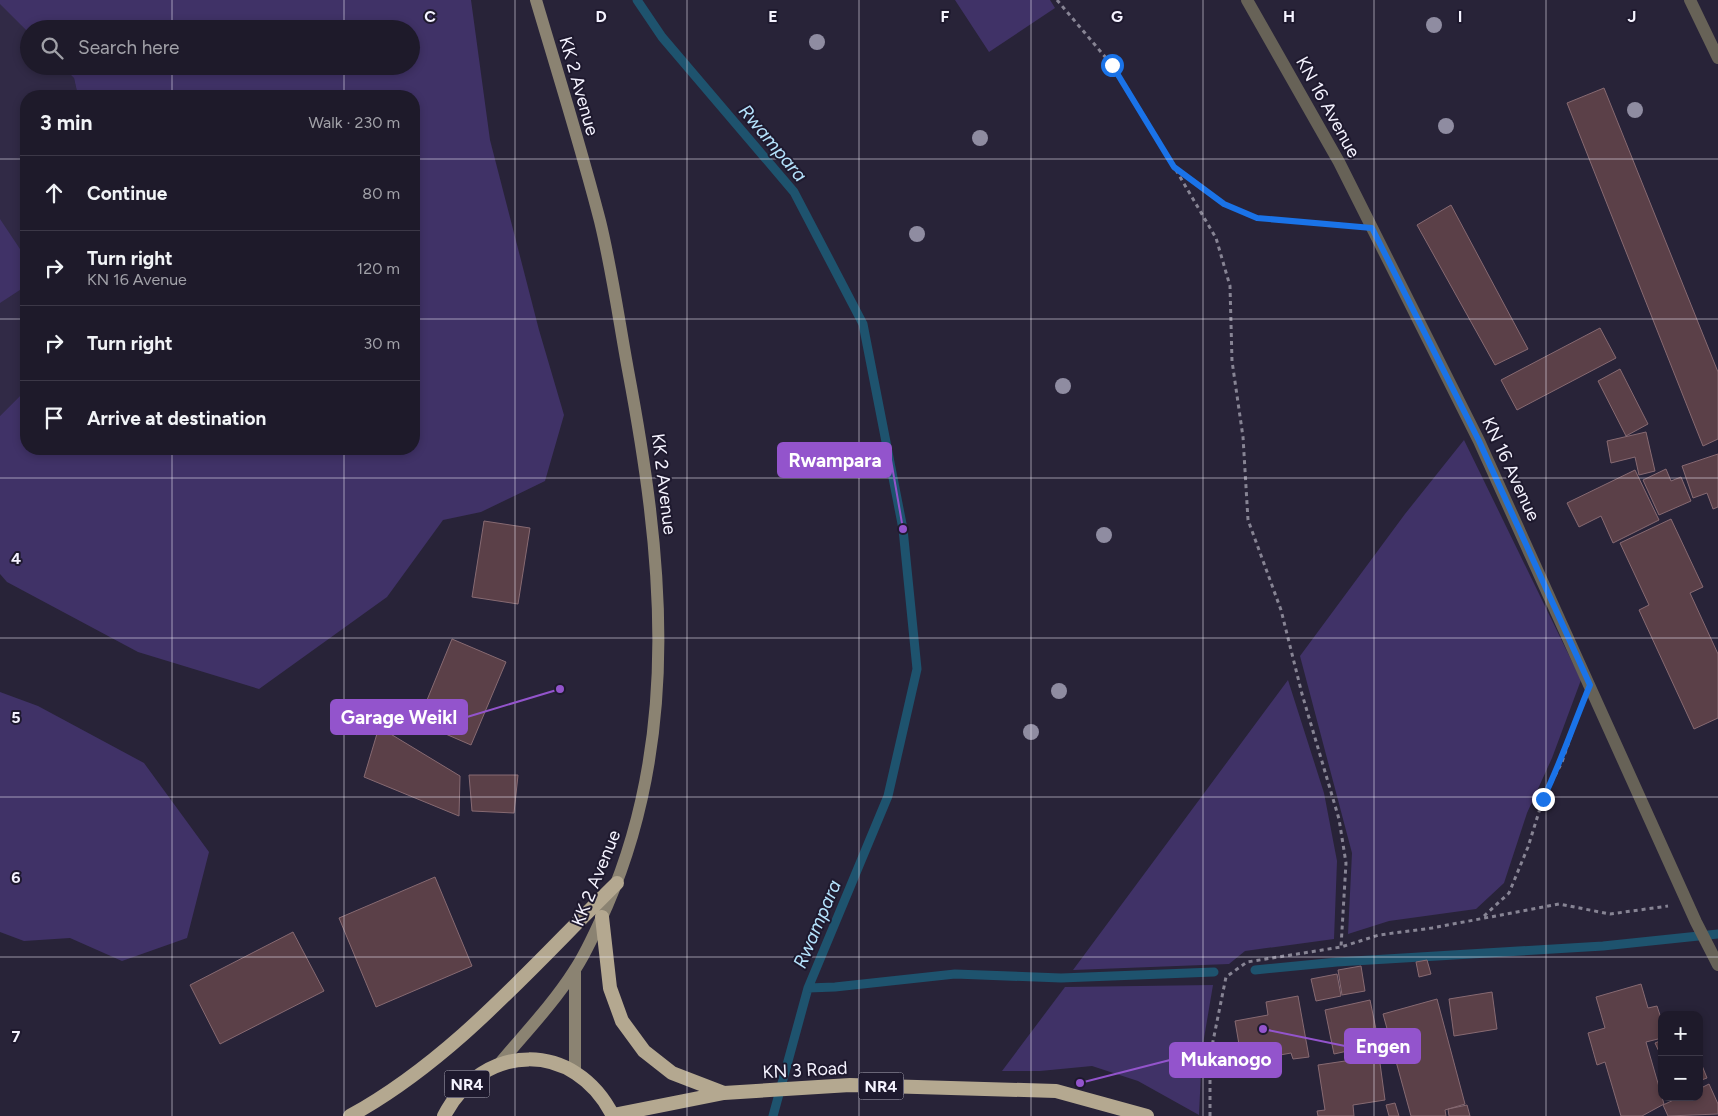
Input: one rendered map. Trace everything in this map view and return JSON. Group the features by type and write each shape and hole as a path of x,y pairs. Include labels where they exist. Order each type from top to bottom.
{"highway":[{"path":"350,1116 421,1070 525,976 617,883"},
{"path":"602,916 610,988 622,1021 644,1050 672,1073 724,1093"},
{"name":"NR4","path":"444,1116 454,1097 475,1076 500,1063 523,1059 546,1060 575,1072 586,1079 602,1096 613,1116"},
{"name":"KN 3 Road","path":"613,1116 724,1093 850,1085 1056,1091 1147,1116"}],"main road":[{"name":"KK 2 Avenue","path":"500,1063 575,970 617,883 641,809 652,755 657,705 658,638 653,538 641,441 601,224 536,0"},
{"name":"KK 2 Avenue","path":"575,970 575,1072"}],"street":[{"name":"KN 16 Avenue","path":"1247,0 1339,162 1479,441 1718,965"},
{"path":"1690,0 1718,58"}],"path":[{"path":"1057,0 1112,65 1216,238 1230,286 1232,361 1243,437 1248,520 1281,610 1302,694 1339,819 1346,863 1341,947"},
{"path":"1174,167 1224,204 1257,218 1372,228"},
{"path":"1483,917 1508,893 1590,685"},
{"path":"1210,1116 1210,1056 1226,976 1247,962 1341,947 1379,935 1432,928 1559,904 1610,914 1667,906 1690,907"}],"shaded area":[{"path":"0,0 471,0 490,140 539,330 564,415 545,481 481,512 443,520 387,597 259,689 138,652 7,582 0,574 0,416 20,396 20,455 420,455 420,90 77,90 74,78 71,75 420,75 420,20 20,20 20,24 0,4"},
{"path":"955,0 1050,0 1055,8 989,52"},
{"path":"0,3 20,24 20,75 71,75 74,78 77,90 20,90 20,396 0,416"},
{"path":"0,219 20,249 20,290 0,303"},
{"path":"1464,440 1581,680 1552,758 1527,813 1504,883 1476,909 1389,921 1348,934 1352,853 1300,656 1405,514"},
{"path":"1288,680 1324,793 1337,861 1334,939 1245,951 1229,964 1073,970"},
{"path":"0,692 38,706 144,763 209,852 187,938 122,961 70,938 24,941 0,932"},
{"path":"1213,985 1202,1050 1199,1115 1138,1081 1092,1066 1040,1071 1002,1071 1065,987"}],"building":[{"path":"1604,88 1718,372 1718,439 1703,446 1567,103"},
{"path":"1451,205 1528,349 1495,365 1417,225"},
{"path":"1600,328 1616,358 1517,410 1501,380"},
{"path":"1620,369 1648,424 1626,436 1598,381"},
{"path":"1646,432 1655,471 1639,475 1635,457 1611,463 1607,441"},
{"path":"1718,454 1718,507 1713,509 1707,493 1693,498 1682,466"},
{"path":"1666,469 1671,481 1681,477 1691,501 1659,515 1643,480"},
{"path":"1635,470 1659,520 1613,543 1601,516 1579,527 1567,503"},
{"path":"1671,519 1703,587 1690,593 1718,654 1718,718 1694,729 1639,610 1649,605 1620,543"},
{"path":"484,521 530,528 518,604 472,597"},
{"path":"452,639 506,662 471,745 418,722"},
{"path":"379,727 460,776 459,816 364,777"},
{"path":"469,775 518,775 514,813 472,811"},
{"path":"435,877 472,966 376,1007 339,918"},
{"path":"293,932 324,991 220,1044 190,985"},
{"path":"1427,960 1431,974 1419,977 1416,962"},
{"path":"1361,966 1365,991 1342,995 1338,970"},
{"path":"1337,974 1341,996 1316,1001 1311,979"},
{"path":"1641,984 1648,1008 1657,1006 1659,1011 1658,1039 1646,1042 1658,1083 1658,1101 1663,1101 1664,1104 1642,1116 1621,1116 1605,1062 1597,1065 1588,1033 1605,1028 1596,997"},
{"path":"1492,992 1497,1029 1454,1036 1449,999"},
{"path":"1298,996 1309,1057 1293,1059 1291,1053 1242,1062 1235,1021 1268,1015 1266,1002"},
{"path":"1437,999 1465,1104 1445,1110 1446,1116 1411,1116 1383,1014"},
{"path":"1370,1000 1379,1044 1334,1054 1325,1010"},
{"path":"1379,1056 1385,1100 1353,1105 1354,1116 1318,1116 1317,1111 1325,1110 1318,1065"},
{"path":"1703,1068 1707,1078 1703,1080"},
{"path":"1709,1084 1718,1104 1718,1114 1668,1116 1663,1105 1672,1101 1703,1101 1703,1087"},
{"path":"1395,1103 1399,1116 1389,1116 1386,1105"},
{"path":"1467,1105 1470,1116 1449,1116 1448,1109"}],"waterway":[{"name":"Rwampara","path":"637,0 662,37 794,192 863,324 903,529 917,669 888,796 808,988 773,1116"},
{"path":"1255,970 1337,962 1603,946 1718,934"},
{"path":"808,988 835,987 955,974 1061,978 1214,972"}],"place":[{"name":"Rwampara","path":"903,529"},
{"name":"Garage Weikl","path":"560,689"},
{"name":"Engen","path":"1263,1029"},
{"name":"Mukanogo","path":"1080,1083"}],"route":[{"path":"1112,65 1174,167 1224,204 1257,218 1372,228 1479,441 1590,685 1573,725 1562,762 1543,799"}]}
